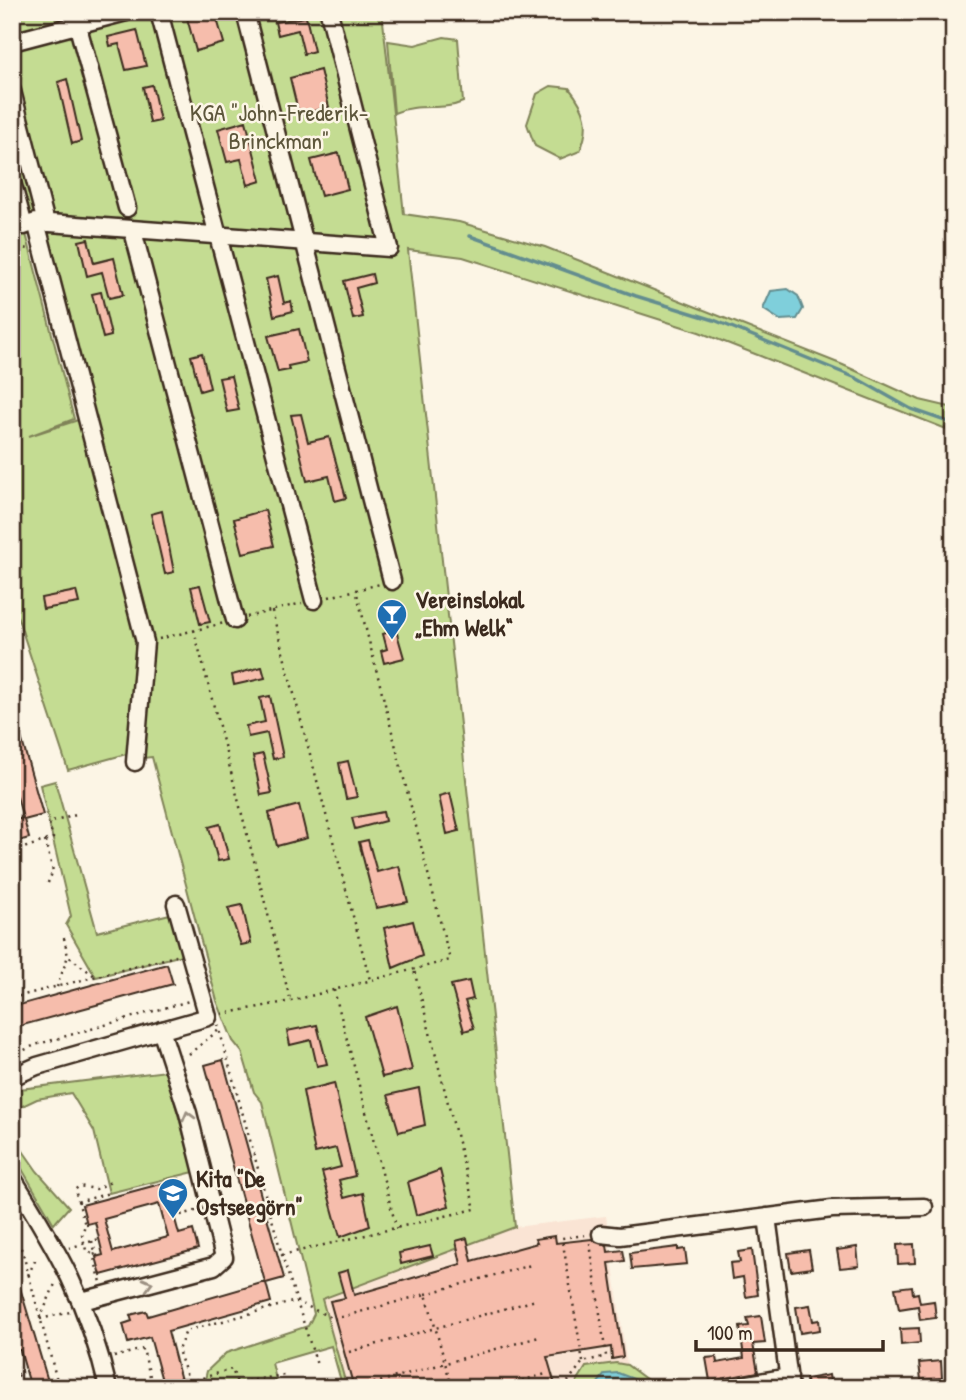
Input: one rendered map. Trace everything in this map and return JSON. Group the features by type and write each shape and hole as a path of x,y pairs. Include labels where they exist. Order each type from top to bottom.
{"street":[{"path":"12,42 76,19 126,12"},
{"path":"159,12 314,600"},
{"path":"245,12 393,581"},
{"path":"12,182 23,226 41,223 388,248 329,12"},
{"path":"76,19 127,208"},
{"path":"12,91 41,223 145,642 135,762"},
{"path":"133,231 235,620"},
{"path":"12,1077 37,1066 212,1016 202,998 176,904"},
{"path":"76,1306 220,1262 224,1252 175,1068 161,1030"},
{"path":"12,1177 54,1244 108,1388"},
{"path":"601,1234 620,1236 832,1209 924,1206"},
{"path":"725,1388 790,1383 767,1216"}],"path":[{"path":"12,252 32,247"},
{"path":"145,642 393,581"},
{"path":"317,1365 282,1255 219,1029 212,1016 291,1001 450,960 356,590"},
{"path":"272,611 370,981"},
{"path":"194,630 291,1001"},
{"path":"12,852 53,838 49,823 79,814"},
{"path":"45,841 53,871 47,885"},
{"path":"57,987 68,956 64,938"},
{"path":"12,998 190,953"},
{"path":"68,956 96,977"},
{"path":"282,1255 397,1230 475,1209 414,970"},
{"path":"334,990 397,1230"},
{"path":"12,1056 35,1045 202,998"},
{"path":"189,1054 219,1029"},
{"path":"97,1255 86,1250 85,1225 75,1190 79,1186 96,1189 113,1181"},
{"path":"78,1202 109,1193"},
{"path":"174,1217 212,1207"},
{"path":"567,1388 566,1384 583,1362 606,1356 589,1235 562,1238 583,1362"},
{"path":"12,1237 22,1250 59,1388"},
{"path":"67,1249 99,1239"},
{"path":"93,1241 97,1255"},
{"path":"97,1255 93,1255 105,1295"},
{"path":"28,1275 36,1259"},
{"path":"191,1388 178,1350 186,1331 296,1301 334,1319 531,1265"},
{"path":"40,1319 55,1284"},
{"path":"426,1294 452,1388"},
{"path":"349,1352 536,1300"},
{"path":"40,1319 76,1306"},
{"path":"360,1387 539,1338"},
{"path":"114,1357 143,1349 153,1388"},
{"path":"12,1353 22,1388"},
{"path":"189,1382 232,1369 237,1382 284,1375"},
{"path":"12,1376 18,1374"},
{"path":"495,1388 546,1374"}],"shaded area":[{"path":"606,1216 627,1365 616,1363 580,1371 573,1388 347,1388 322,1300 515,1227"}],"green space":[{"name":"KGA \"John-Frederik- Brinckman\"","path":"12,12 382,12 404,214 459,222 545,247 843,365 920,400 954,408 954,432 699,332 463,257 408,250 515,1227 322,1299 347,1388 343,1388 331,1346 272,1363 278,1388 203,1388 207,1371 226,1353 308,1326 314,1314 262,1102 254,1092 242,1052 233,1041 217,1001 152,757 143,758 141,750 68,770 12,600 12,233 25,230 74,419 29,436 78,420 12,147"},
{"path":"444,37 458,39 463,102 394,113 388,41 415,45"},
{"path":"551,86 569,88 583,110 586,125 580,151 560,159 535,146 527,124 537,94"},
{"path":"55,781 97,932 178,912 190,953 96,977 66,925 71,916 40,785"},
{"path":"166,1071 194,1172 109,1193 94,1131 71,1093 37,1099 12,1111 12,1090"},
{"path":"12,1135 37,1171 69,1207 54,1224 12,1152"},
{"path":"616,1363 627,1365 658,1388 573,1388 586,1367"}],"water":[{"path":"788,289 798,296 803,309 797,319 780,320 763,309 771,291"},
{"path":"618,1373 636,1380 637,1388 594,1388 605,1374"}],"building":[{"path":"215,12 224,43 196,51 187,18"},
{"path":"306,17 314,51 304,54 298,30 278,35 275,22"},
{"path":"137,30 146,66 126,70 119,44 110,46 108,37"},
{"path":"320,70 329,107 299,115 290,78"},
{"path":"67,79 81,141 72,144 58,82"},
{"path":"152,85 160,121 150,123 143,87"},
{"path":"246,121 261,181 248,185 241,159 227,162 218,129"},
{"path":"339,153 348,189 321,196 311,160"},
{"path":"88,239 94,263 114,258 123,295 109,298 102,272 87,276 79,241"},
{"path":"372,274 374,283 356,288 363,317 353,319 344,281"},
{"path":"278,276 284,303 291,301 293,311 274,316 266,279"},
{"path":"101,292 111,336 103,338 92,294"},
{"path":"299,329 307,362 288,366 289,370 278,372 268,336"},
{"path":"202,353 210,388 200,391 191,356"},
{"path":"231,376 239,410 227,412 219,378"},
{"path":"301,414 308,442 329,437 346,498 335,501 329,476 307,481 291,415"},
{"path":"265,510 274,546 243,553 234,519"},
{"path":"162,511 174,572 165,574 151,514"},
{"path":"200,585 210,622 200,624 191,587"},
{"path":"76,591 79,603 43,609 41,598"},
{"name":"Vereinslokal „Ehm Welk“","path":"396,630 404,658 384,663 381,651 387,649 383,634"},
{"path":"262,667 265,678 234,685 232,675"},
{"path":"270,696 283,757 273,759 267,733 248,737 246,726 265,722 260,698"},
{"path":"12,716 15,716 43,815 24,820 29,838 12,843 12,821 23,818 12,779"},
{"path":"263,754 272,793 261,795 253,756"},
{"path":"348,761 357,797 346,799 339,763"},
{"path":"450,793 459,831 447,834 439,796"},
{"path":"299,805 307,838 277,846 269,813"},
{"path":"383,812 385,821 355,829 352,818"},
{"path":"220,824 229,859 218,861 209,827"},
{"path":"368,840 377,872 399,866 408,902 376,908 359,842"},
{"path":"242,905 251,943 241,945 228,908"},
{"path":"413,921 422,956 393,968 384,928"},
{"path":"167,964 173,984 12,1028 12,1007"},
{"path":"469,981 473,999 465,1001 474,1028 464,1031 451,985"},
{"path":"397,1006 412,1070 382,1077 365,1017"},
{"path":"317,1025 327,1064 317,1066 311,1040 290,1045 287,1031"},
{"path":"223,1060 284,1278 266,1283 271,1302 168,1331 183,1388 164,1388 150,1337 128,1343 123,1324 132,1321 130,1315 146,1311 148,1316 265,1282 205,1065"},
{"path":"334,1083 355,1176 339,1180 344,1198 363,1193 370,1226 340,1237 322,1172 341,1167 336,1148 315,1153 303,1091"},
{"path":"419,1088 425,1125 399,1132 388,1095"},
{"path":"440,1170 449,1206 416,1215 408,1182"},
{"path":"179,1179 184,1198 170,1201 179,1234 193,1230 198,1249 101,1275 96,1257 103,1255 95,1222 87,1224 82,1205","holes":["159,1204 168,1237 113,1252 104,1219"]},
{"path":"555,1236 556,1243 592,1239 607,1245 608,1252 623,1250 625,1261 609,1263 623,1357 612,1359 611,1347 547,1357 556,1388 486,1388 485,1383 466,1388 354,1388 330,1301 345,1298 338,1273 348,1270 354,1295 461,1264 456,1241 467,1238 472,1261 537,1243 535,1239"},
{"path":"914,1244 915,1263 898,1264 897,1245"},
{"path":"430,1246 433,1256 401,1264 399,1253"},
{"path":"678,1247 678,1250 685,1249 687,1264 632,1269 630,1253"},
{"path":"857,1247 859,1266 840,1268 837,1250"},
{"path":"752,1250 758,1295 746,1297 743,1277 732,1279 730,1263 740,1262 738,1252"},
{"path":"809,1250 812,1268 791,1271 788,1253"},
{"path":"12,1271 15,1271 50,1388 31,1388 20,1350 17,1350 12,1333"},
{"path":"912,1286 913,1294 918,1293 920,1303 934,1301 936,1318 920,1320 918,1306 899,1309 895,1288"},
{"path":"810,1305 813,1321 819,1320 820,1330 800,1333 796,1307"},
{"path":"761,1316 765,1343 753,1344 758,1372 710,1381 706,1358 716,1357 717,1363 744,1358 740,1327 749,1326 747,1318"},
{"path":"919,1328 920,1343 901,1345 900,1329"},
{"path":"941,1361 942,1378 921,1380 919,1363"},
{"path":"829,1375 831,1388 807,1388 806,1379"}],"waterway":[{"path":"470,236 636,296 714,320 856,378 911,409 954,424"}],"place":[{"name":"Vereinslokal „Ehm Welk“","path":"392,641"},
{"name":"Kita \"De Ostseegörn\"","path":"173,1220"}]}
